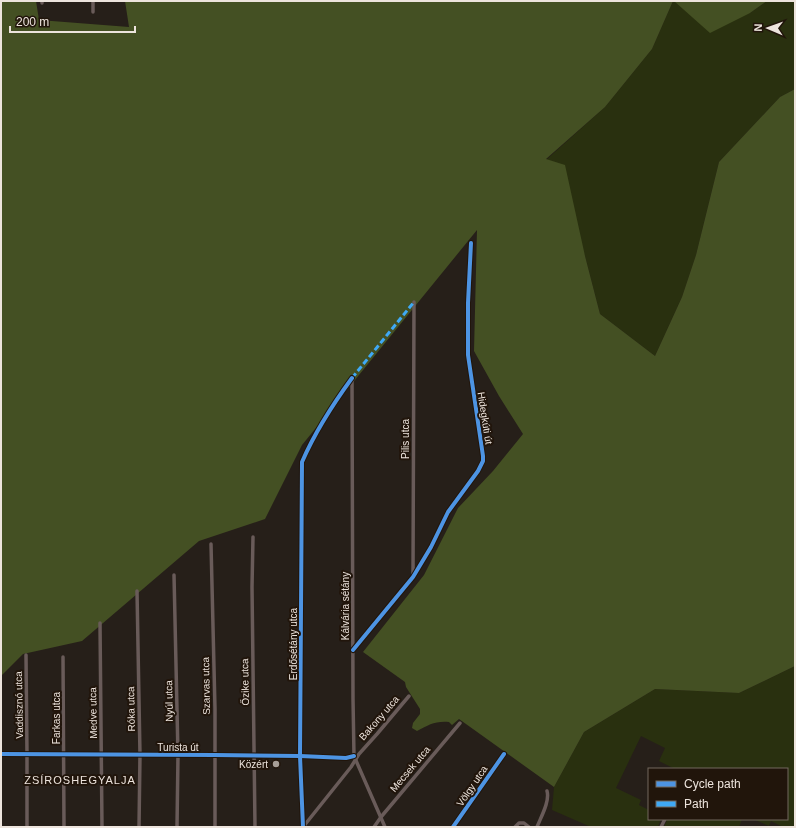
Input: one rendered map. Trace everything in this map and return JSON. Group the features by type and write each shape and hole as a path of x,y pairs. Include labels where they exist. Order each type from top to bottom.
{"street":[{"path":"93,1 94,12"},
{"name":"Hidegkúti út","path":"353,650 413,577 448,512 478,471 482,461 483,456 468,355 468,303 471,243"},
{"name":"Pilis utca","path":"413,577 414,302"},
{"name":"Erdősétány utca","path":"303,827 300,756 302,462 329,410 352,378"},
{"name":"Kálvária sétány","path":"352,378 355,758 385,827"},
{"name":"Őzike utca","path":"253,537 252,587 255,827"},
{"name":"Szarvas utca","path":"211,544 214,675 214,827"},
{"name":"Nyúl utca","path":"174,575 178,755 177,827"},
{"name":"Róka utca","path":"138,591 140,755 139,827"},
{"name":"Medve utca","path":"100,623 102,827"},
{"name":"Vaddisznó utca","path":"26,655 28,754 27,827"},
{"name":"Farkas utca","path":"64,657 64,827"},
{"name":"Bakony utca","path":"303,827 355,758 409,696"},
{"name":"Mecsek utca","path":"374,827 460,723"},
{"name":"Turista út","path":"1,754 214,755 355,758"},
{"name":"Völgy utca","path":"453,827 504,754"},
{"path":"537,827 548,798 547,791"},
{"path":"515,827 519,823 524,823 529,827"}],"green space":[{"path":"1,1 36,1 39,20 129,27 125,1 673,1 652,49 605,107 546,159 565,165 585,256 600,314 655,356 682,297 696,255 719,162 780,97 795,89 795,666 739,693 655,689 584,732 554,787 459,719 452,725 449,722 439,722 417,731 412,728 413,723 420,714 420,709 406,687 405,682 363,652 424,575 458,508 493,471 523,434 499,396 474,351 477,230 302,445 265,519 199,541 82,641 23,654 1,676"},
{"path":"673,1 750,13 767,1 795,1 795,89 780,97 719,162 696,255 682,297 655,356 600,314 585,256 546,160 605,107 652,49"},
{"path":"674,1 767,1 750,13 710,33"},
{"path":"795,666 795,827 783,827 771,821 769,826 755,820 788,820 788,768 673,768 659,761 665,748 641,736 616,788 641,800 639,805 648,810 648,820 661,820 658,827 591,827 552,810 554,787 584,732 655,689 739,693"},
{"path":"667,820 742,820 739,827 664,827"}],"marked path":[{"path":"352,378 414,302"}],"cycle path":[{"path":"353,650 413,577 431,547 448,512 478,471 483,461 468,355 468,303 471,243"},
{"path":"303,827 300,756 302,462 325,418 352,378"},
{"path":"1,754 214,755 346,758 354,756"},
{"path":"453,827 504,754"}],"place":[{"name":"Közért","path":"276,764"}],"district":[{"name":"ZSÍROSHEGYALJA","path":"80,780"}]}
